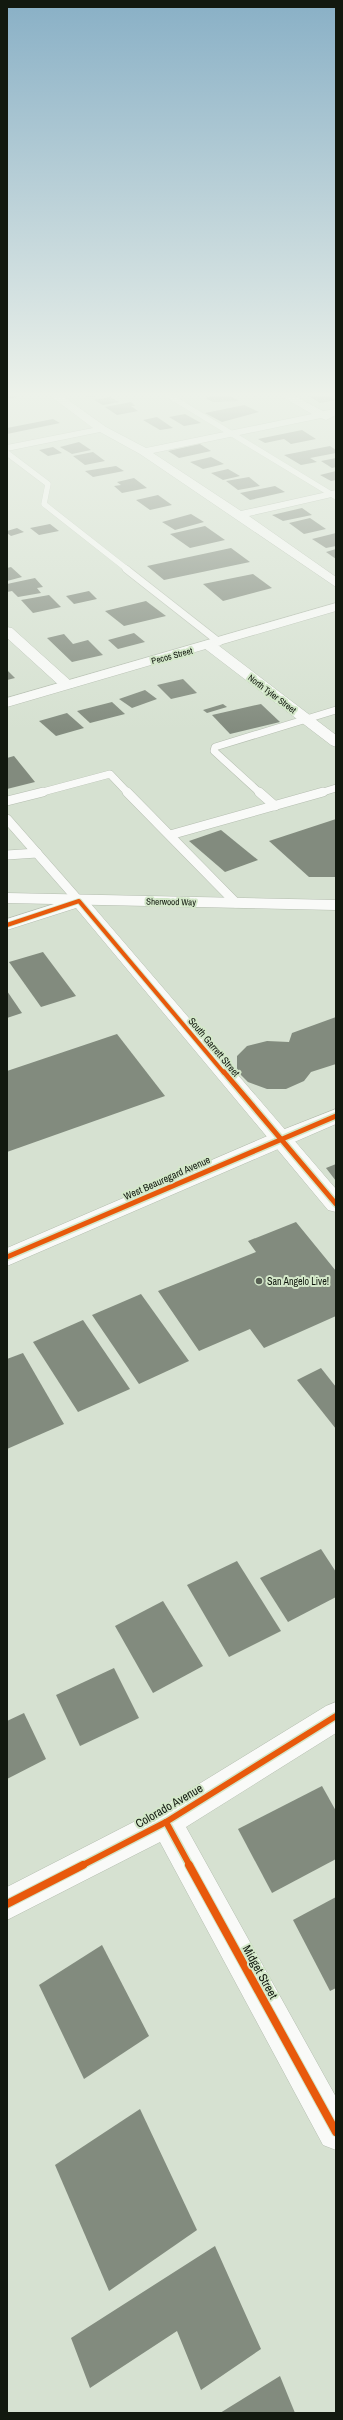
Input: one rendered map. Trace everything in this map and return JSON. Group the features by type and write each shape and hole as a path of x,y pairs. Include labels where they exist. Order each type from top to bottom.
{"street":[{"path":"224,505 336,583"},
{"path":"239,515 285,505"},
{"name":"Pecos Street","path":"7,703 214,644 336,607"},
{"path":"7,631 67,685"},
{"name":"North Tyler Street","path":"214,644 336,742"},
{"name":"Sherwood Way","path":"7,898 78,901 336,905"},
{"path":"7,925 78,901"},
{"name":"South Garrett Street","path":"78,901 279,1139 336,1204"},
{"name":"West Beauregard Avenue","path":"7,1258 279,1139 336,1116"},
{"name":"Colorado Avenue","path":"7,1904 166,1822 336,1716"},
{"name":"Midget Street","path":"166,1822 336,2132"}],"lane":[{"path":"45,505 214,644"},
{"path":"275,806 214,751 215,747 336,710"},
{"path":"7,801 110,774 236,903"},
{"path":"170,835 336,788"},
{"path":"7,819 78,901"},
{"path":"7,855 37,853"}],"building":[{"path":"143,505 172,505 150,510"},
{"path":"302,508 312,515 283,521 272,515"},
{"path":"191,514 204,522 175,530 162,522"},
{"path":"310,518 326,529 304,534 289,523"},
{"path":"50,524 59,531 39,535 30,528"},
{"path":"205,526 225,540 190,548 170,534"},
{"path":"17,528 24,532 11,536 7,533 7,531"},
{"path":"336,533 336,546 326,548 312,539"},
{"path":"231,548 250,562 164,580 147,566"},
{"path":"336,549 336,559 326,552"},
{"path":"11,567 22,577 7,581 7,568"},
{"path":"253,574 272,588 223,601 203,584"},
{"path":"35,578 43,587 37,588 41,593 18,597 12,591 7,592 7,584"},
{"path":"89,591 97,599 74,604 66,596"},
{"path":"49,595 61,607 33,613 21,600"},
{"path":"146,601 166,616 124,626 105,611"},
{"path":"134,633 145,642 118,649 108,640"},
{"path":"64,634 73,644 88,640 103,655 72,662 47,638"},
{"path":"7,670 15,678 7,680"},
{"path":"183,679 197,693 171,699 157,685"},
{"path":"145,690 157,699 132,708 119,699"},
{"path":"112,702 125,714 90,723 77,711"},
{"path":"223,704 227,707 207,713 203,710"},
{"path":"261,704 280,722 230,734 212,715"},
{"path":"67,713 84,728 56,736 39,721"},
{"path":"14,756 35,782 7,789 7,758"},
{"path":"336,819 336,877 309,877 269,841"},
{"path":"221,830 258,860 225,872 189,841"},
{"path":"43,952 76,996 41,1007 9,962"},
{"path":"7,991 22,1013 7,1018"},
{"path":"336,1017 336,1064 311,1072 304,1081 286,1089 267,1089 248,1082 237,1071 237,1056 247,1046 267,1041 289,1042 292,1033"},
{"path":"117,1034 165,1096 7,1152 7,1071"},
{"path":"336,1164 336,1181 326,1168"},
{"name":"San Angelo Live!","path":"296,1222 336,1271 336,1316 264,1348 250,1329 199,1351 158,1291 256,1252 248,1241"},
{"path":"141,1294 189,1361 139,1384 92,1315"},
{"path":"83,1320 130,1389 78,1412 33,1342"},
{"path":"23,1353 64,1424 7,1449 7,1359"},
{"path":"321,1368 336,1387 336,1429 297,1380"},
{"path":"321,1549 336,1572 336,1597 288,1622 260,1578"},
{"path":"237,1561 281,1631 229,1657 187,1585"},
{"path":"163,1601 203,1666 153,1693 115,1626"},
{"path":"114,1668 139,1718 80,1746 56,1695"},
{"path":"24,1713 46,1759 7,1779 7,1721"},
{"path":"322,1786 336,1811 336,1859 272,1893 238,1829"},
{"path":"336,1897 336,1988 330,1991 293,1920"},
{"path":"102,1945 149,2036 84,2079 39,1985"},
{"path":"140,2109 197,2230 109,2291 55,2165"},
{"path":"215,2246 261,2349 201,2390 177,2331 90,2388 71,2338"},
{"path":"280,2376 295,2413 220,2413"}],"cycle path":[{"path":"7,925 79,901 336,1204"},
{"path":"7,1257 279,1139 336,1116"},
{"path":"7,1904 166,1822 336,1716"},
{"path":"166,1822 336,2132"}],"place":[{"name":"San Angelo Live!","path":"259,1281"}]}
